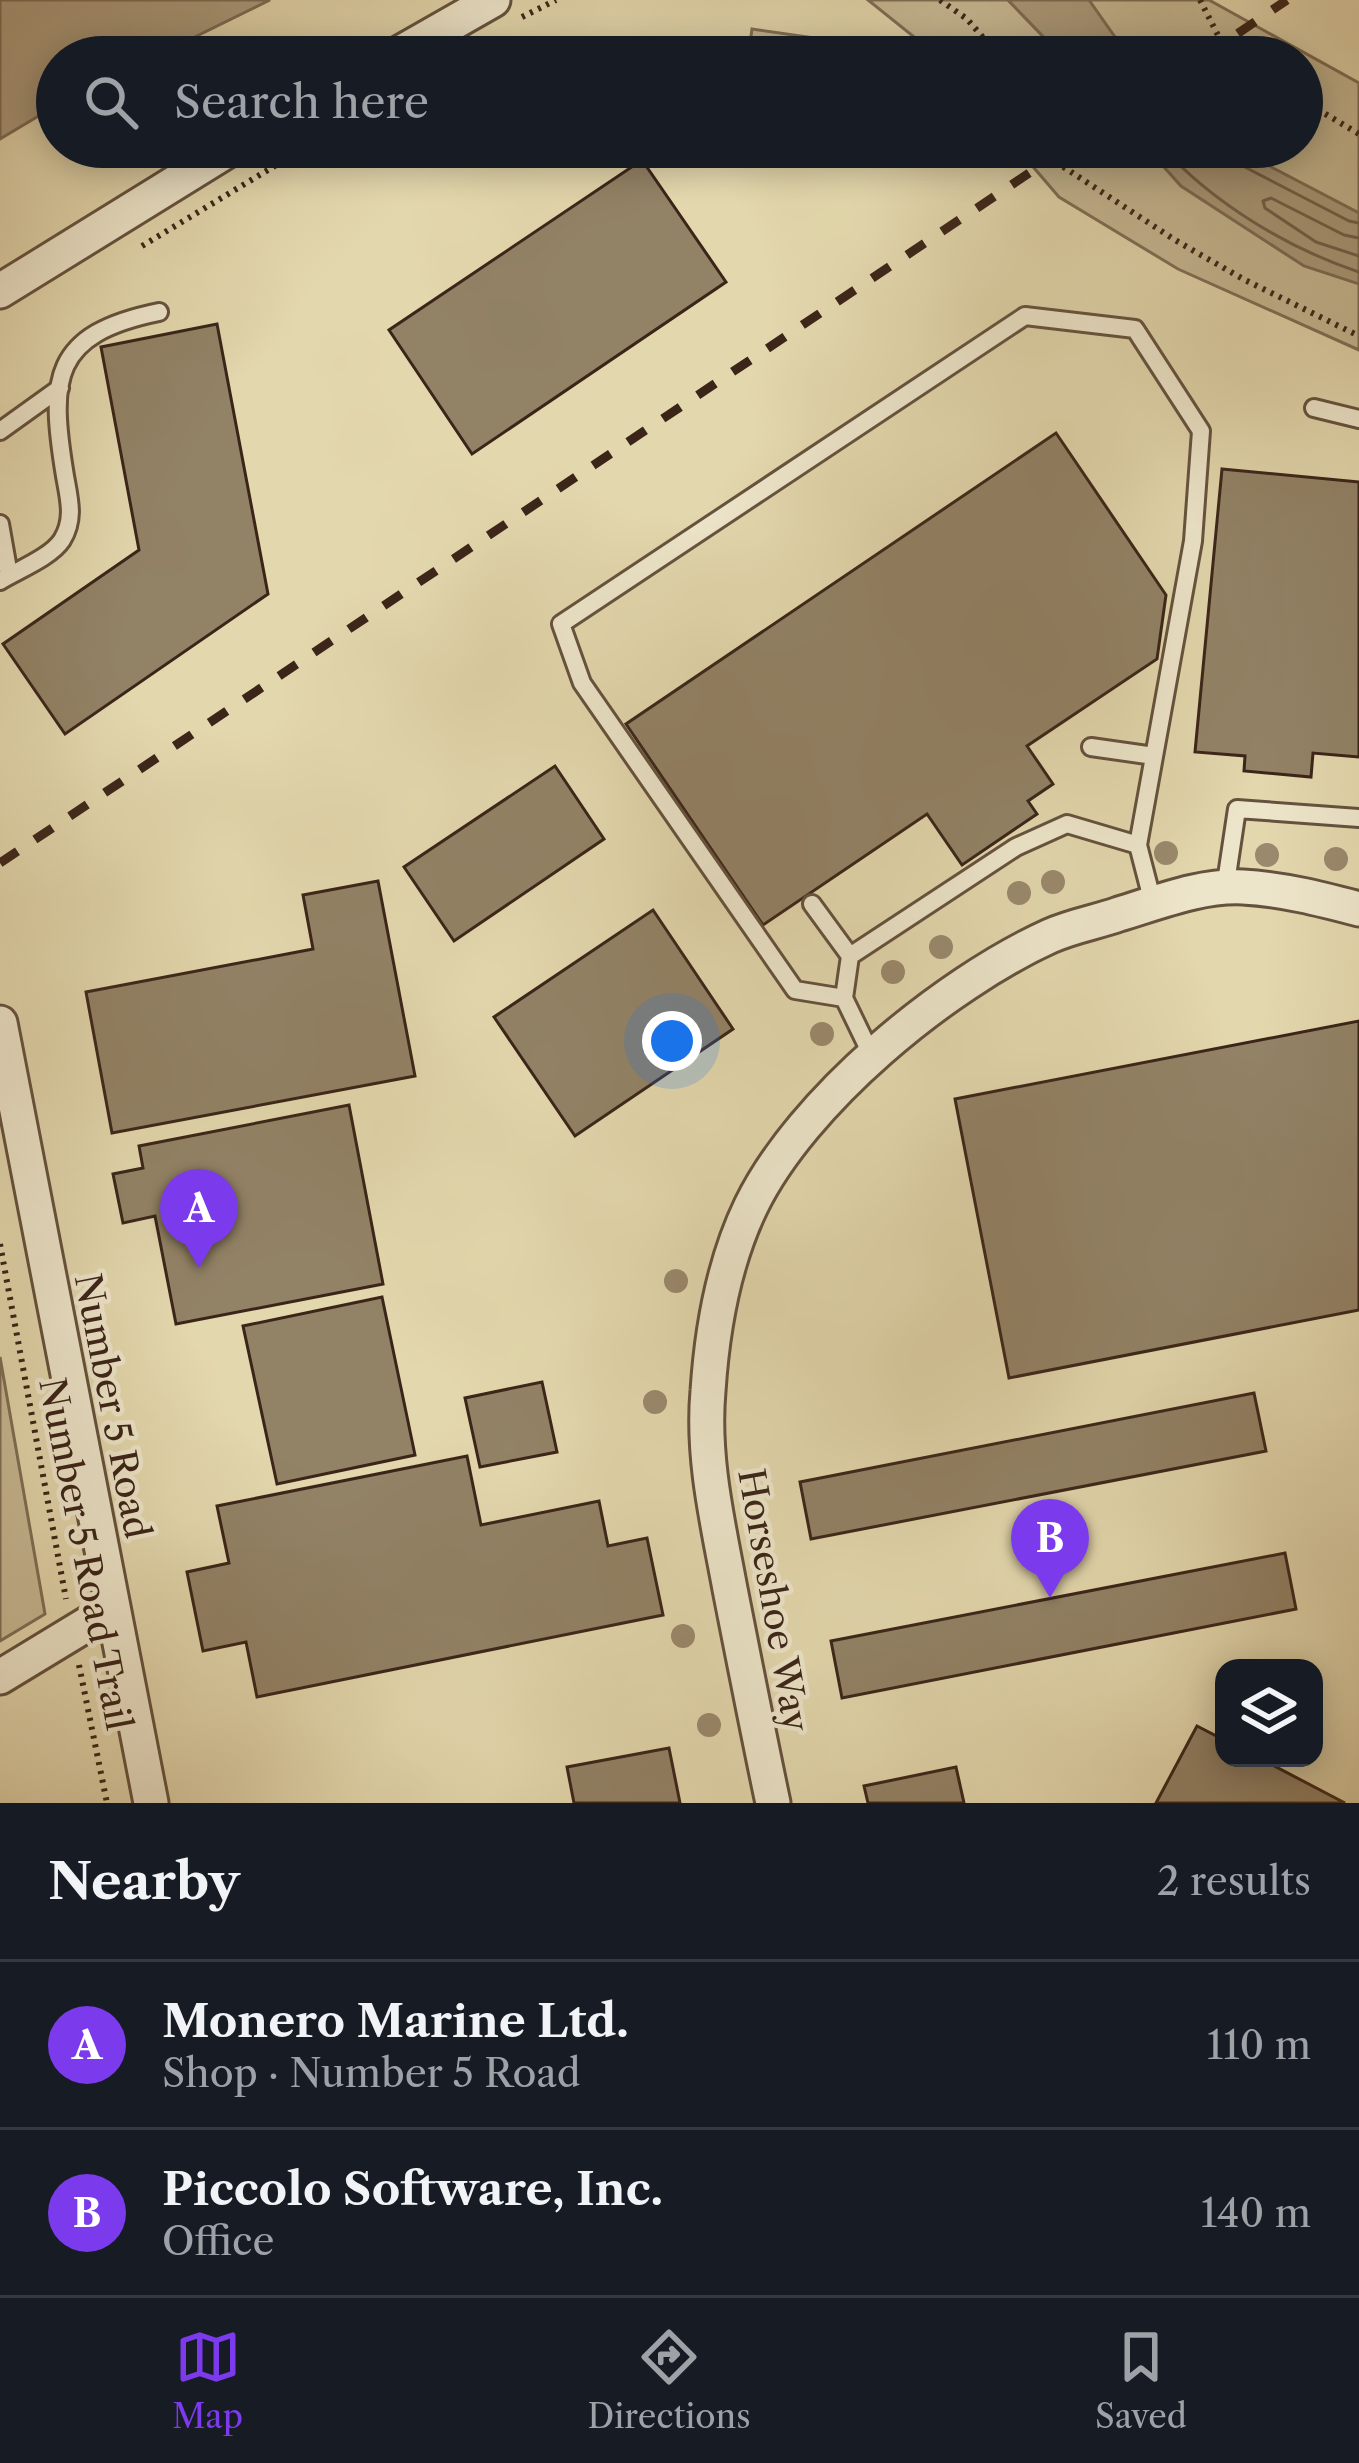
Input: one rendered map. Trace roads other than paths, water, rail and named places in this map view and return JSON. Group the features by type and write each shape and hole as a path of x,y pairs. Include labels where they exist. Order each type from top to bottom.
{"street":[{"path":"430,36 493,0"},
{"path":"0,291 199,168"},
{"name":"Horseshoe Way","path":"772,1803 709,1480 707,1395 729,1267 752,1206 807,1121 950,996 1053,934 1153,903 1225,889 1297,894 1359,909"},
{"name":"Number 5 Road","path":"0,1023 151,1803"},
{"path":"0,1677 112,1610"}],"lane":[{"path":"0,524 4,578 61,543 72,516 55,412 65,366 76,348 115,321 159,312"},
{"path":"844,998 795,990 582,683 561,625 1025,316 1135,328 1201,430 1193,541 1138,845 1153,903"},
{"path":"0,431 60,388"},
{"path":"1314,408 1359,419"},
{"path":"1091,747 1154,756"},
{"path":"1225,889 1237,809 1359,818"},
{"path":"850,956 1016,847 1067,824 1138,845"},
{"path":"812,904 850,956 844,998 874,1058"}],"water":[{"path":"0,0 270,0 197,36 36,36 36,118 0,139"},
{"path":"1008,0 1089,0 1114,36 1043,36"},
{"path":"1165,168 1273,168 1359,213 1359,284 1304,266 1181,186"}],"railway":[{"path":"1234,36 1287,0"},
{"path":"0,863 1037,168"}],"place":[{"name":"Monero Marine Ltd.","path":"199,1268"},
{"name":"Piccolo Software, Inc.","path":"1050,1598"}]}
